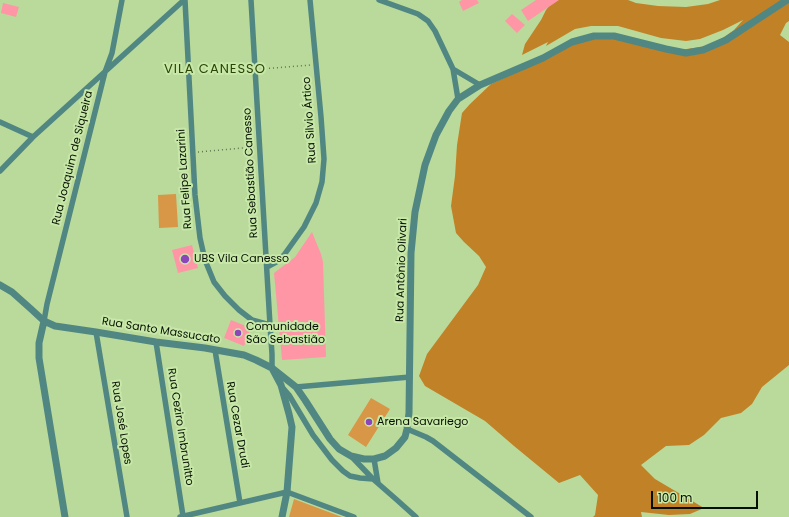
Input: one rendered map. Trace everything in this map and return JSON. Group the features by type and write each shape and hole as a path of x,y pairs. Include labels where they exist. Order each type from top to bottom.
{"street":[{"name":"Rua Joaquim de Siqueira","path":"44,322 47,304 105,72 112,53 122,0"},
{"path":"0,171 33,136 185,0"},
{"name":"Rua Felipe Lazarini","path":"185,0 195,195 200,238 205,260 214,282 225,296 252,320 270,325"},
{"name":"Rua Sebastião Canesso","path":"251,0 272,368"},
{"name":"Rua Silvio Ártico","path":"267,267 278,261 284,255 304,227 316,203 322,182 324,159 322,117 310,0"},
{"path":"379,0 418,14 428,21 435,31 453,69 458,99"},
{"name":"Rua Antônio Olivari","path":"272,368 296,388 330,439 339,449 351,456 364,459 374,459 386,456 396,448 407,430 410,378 411,253 415,212 426,165 436,135 458,99 480,85 543,58 572,42 594,36 614,36 686,53 703,50 726,40 787,0"},
{"path":"453,69 480,85"},
{"path":"0,122 33,136"},
{"path":"0,285 12,292 44,322 39,343 39,358 65,517"},
{"name":"Rua Santo Massucato","path":"44,322 55,326 244,355 272,368"},
{"name":"Rua José Lopes","path":"96,332 127,517"},
{"name":"Rua Ceziro Imbrunitto","path":"156,342 182,517"},
{"name":"Rua Cezar Drudi","path":"215,350 240,502"},
{"path":"272,368 313,435 332,460 350,476 375,481"},
{"path":"296,388 410,378"},
{"path":"281,385 292,426 287,492 282,517"},
{"path":"407,430 433,441 531,517"},
{"path":"351,456 375,481 416,517"},
{"path":"374,459 375,481"},
{"path":"182,517 287,492 354,517"}],"path":[{"path":"255,70 316,65"},
{"path":"193,153 260,146"}],"shaded area":[{"path":"554,0 628,0 636,3 658,6 686,7 708,4 720,0 789,0 789,21 786,23 780,35 789,42 789,365 762,387 752,404 741,413 721,418 704,435 689,445 666,446 641,465 655,479 704,508 690,514 669,515 641,512 642,517 593,517 595,515 598,495 580,475 559,483 485,421 425,386 419,376 427,354 478,285 486,267 479,256 456,233 451,206 457,145 462,113 470,104 491,84 553,56 571,44 606,35 680,50 713,45 734,30 743,20 700,39 686,41 661,38 618,26 591,26 575,29 546,46 548,42 522,55 525,44"},
{"path":"176,194 178,227 159,228 158,195"},
{"name":"Arena Savariego","path":"371,398 390,409 366,447 348,435"},
{"path":"294,499 342,517 289,517"}],"building":[{"path":"462,0 477,0 479,3 463,11 459,2"},
{"path":"536,0 559,0 528,21 521,10"},
{"path":"3,3 19,7 16,17 1,13"},
{"path":"512,14 525,25 517,33 505,21"},
{"path":"312,232 323,262 326,357 282,360 274,273 295,257"},
{"name":"UBS Vila Canesso","path":"192,245 198,268 178,273 172,250"},
{"name":"Comunidade São Sebastião","path":"231,320 251,328 244,346 224,338"}],"place":[{"name":"UBS Vila Canesso","path":"185,259"},
{"name":"Comunidade São Sebastião","path":"238,333"},
{"name":"Arena Savariego","path":"369,422"}],"district":[{"name":"VILA CANESSO","path":"215,70"}]}
